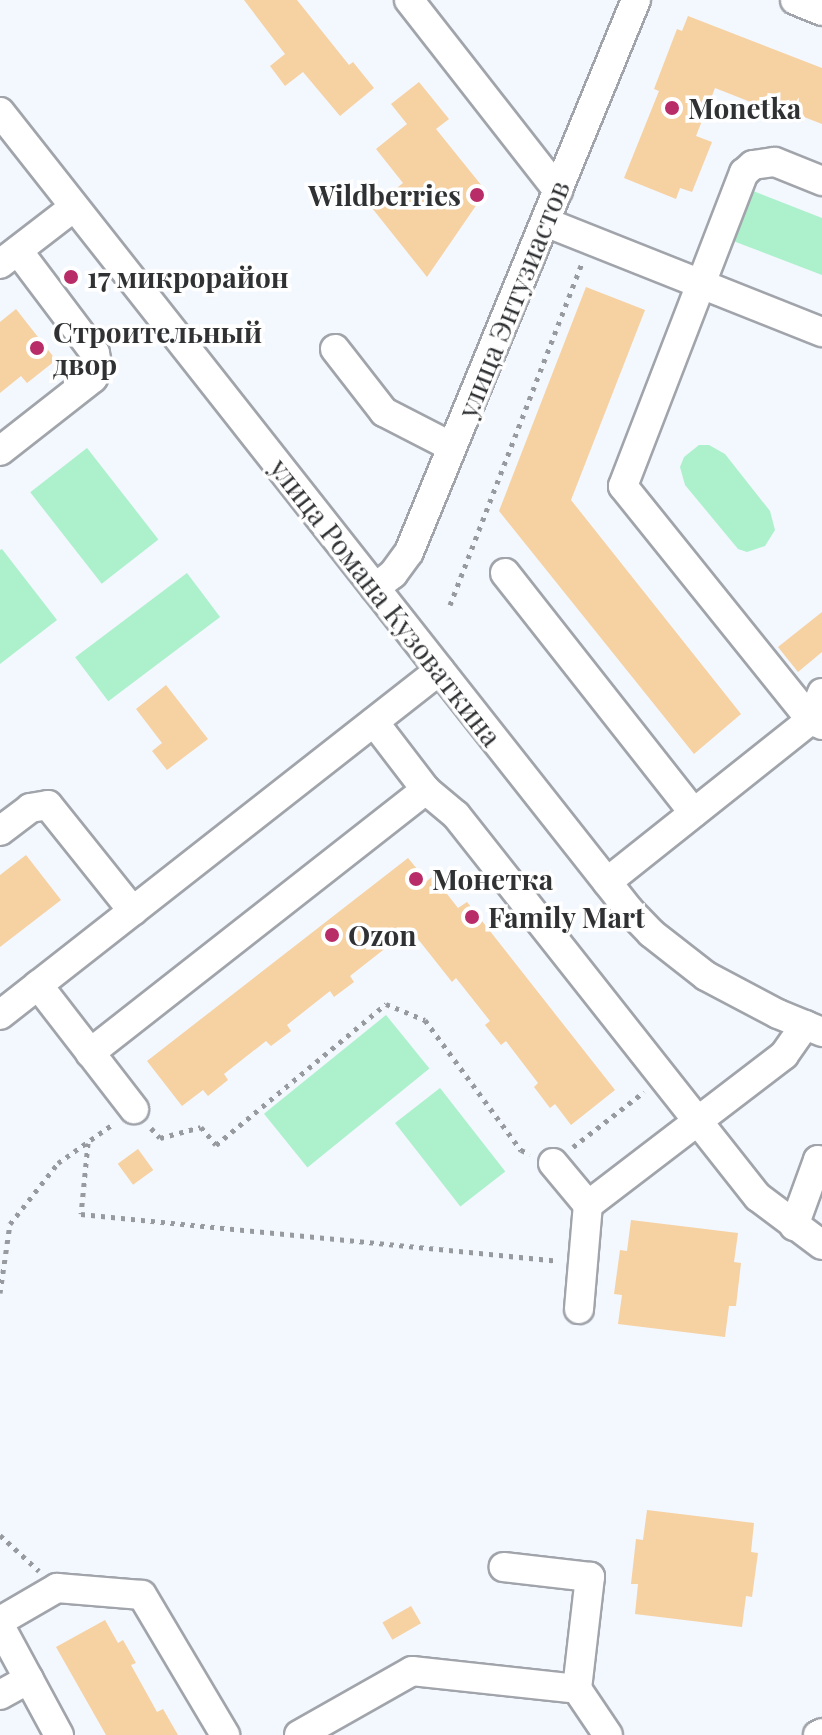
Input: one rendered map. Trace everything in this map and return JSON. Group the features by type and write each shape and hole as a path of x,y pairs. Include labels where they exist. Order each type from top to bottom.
{"street":[{"path":"409,0 558,191"},
{"name":"улица Энтузиастов","path":"375,588 393,574 409,552 636,0"},
{"path":"795,0 822,11"},
{"name":"улица Романа Кузоваткина","path":"0,112 607,882 651,933 697,970 736,994 814,1029"},
{"path":"816,723 623,486 744,173 753,165 775,162 822,181"},
{"path":"0,451 93,378 98,369 95,353 9,258 74,207"},
{"path":"545,222 822,332"},
{"path":"335,349 384,412 452,447"},
{"path":"505,573 694,813"},
{"path":"0,1015 440,670"},
{"path":"607,882 816,723 822,693"},
{"path":"374,722 426,790 456,815 758,1197 822,1245"},
{"path":"90,1053 426,790"},
{"path":"0,831 30,808 48,805 133,911"},
{"path":"38,985 134,1109"},
{"path":"588,1205 814,1029"},
{"path":"794,1226 818,1160 822,1162"},
{"path":"553,1163 588,1205 579,1309"},
{"path":"504,1567 590,1577 577,1689 608,1735"},
{"path":"59,1735 0,1624 57,1588 142,1595 225,1735"},
{"path":"299,1735 412,1671 577,1689"},
{"path":"0,1695 29,1679"}],"path":[{"path":"450,605 591,240"},
{"path":"160,1138 201,1127 216,1145 386,1004 425,1020 521,1150 553,1163 663,1077"},
{"path":"0,1293 10,1224 58,1163 88,1142 81,1214 583,1263"},
{"path":"0,1535 57,1588"}],"green space":[{"path":"748,189 822,218 822,275 728,239"},
{"path":"699,445 709,445 725,454 770,511 775,530 765,546 747,552 738,549 685,485 680,467 684,457"},
{"path":"87,448 158,539 102,584 30,492"},
{"path":"0,550 57,620 0,664"},
{"path":"187,573 220,617 108,701 75,657"},
{"path":"386,1015 429,1069 307,1167 264,1114"},
{"path":"440,1088 505,1172 460,1207 395,1123"}],"building":[{"path":"244,0 297,0 349,65 353,62 374,88 340,116 303,72 285,86 270,66 285,54"},
{"path":"688,16 822,68 822,124 804,117 802,122 715,88 696,136 712,142 692,192 680,188 676,199 624,178 659,91 654,89 677,29 682,31"},
{"path":"419,82 449,119 436,129 486,191 427,277 372,208 403,183 376,149 407,124 391,104"},
{"path":"586,287 645,310 571,500 741,714 694,754 499,511"},
{"path":"16,309 56,360 27,383 21,376 0,393 0,322"},
{"path":"822,612 822,652 798,672 778,647"},
{"path":"166,685 208,739 167,770 152,751 162,743 136,709"},
{"path":"26,855 61,900 0,947 0,875"},
{"path":"408,858 427,881 433,876 458,908 467,902 615,1090 571,1125 555,1104 550,1108 534,1087 538,1083 506,1041 501,1045 485,1025 490,1021 456,978 452,982 414,934 396,948 392,943 350,976 354,982 334,997 330,991 287,1025 291,1031 271,1046 266,1041 224,1074 228,1080 208,1096 203,1090 182,1106 147,1061"},
{"path":"138,1149 153,1170 133,1185 118,1164"},
{"path":"631,1220 738,1233 734,1262 741,1263 736,1306 729,1306 725,1337 618,1324 622,1295 614,1294 620,1250 627,1251"},
{"path":"647,1510 754,1523 751,1552 758,1553 752,1597 746,1596 742,1627 635,1614 638,1584 631,1584 636,1539 643,1540"},
{"path":"411,1606 421,1623 392,1640 382,1623"},
{"path":"105,1620 118,1643 123,1640 136,1663 131,1665 157,1712 163,1709 178,1735 106,1735 56,1647"}],"place":[{"name":"Monetka","path":"672,108"},
{"name":"Wildberries","path":"477,195"},
{"name":"17 микрорайон","path":"71,277"},
{"name":"Строительный двор","path":"37,348"},
{"name":"Монетка","path":"416,879"},
{"name":"Family Mart","path":"472,917"},
{"name":"Ozon","path":"332,935"}]}
